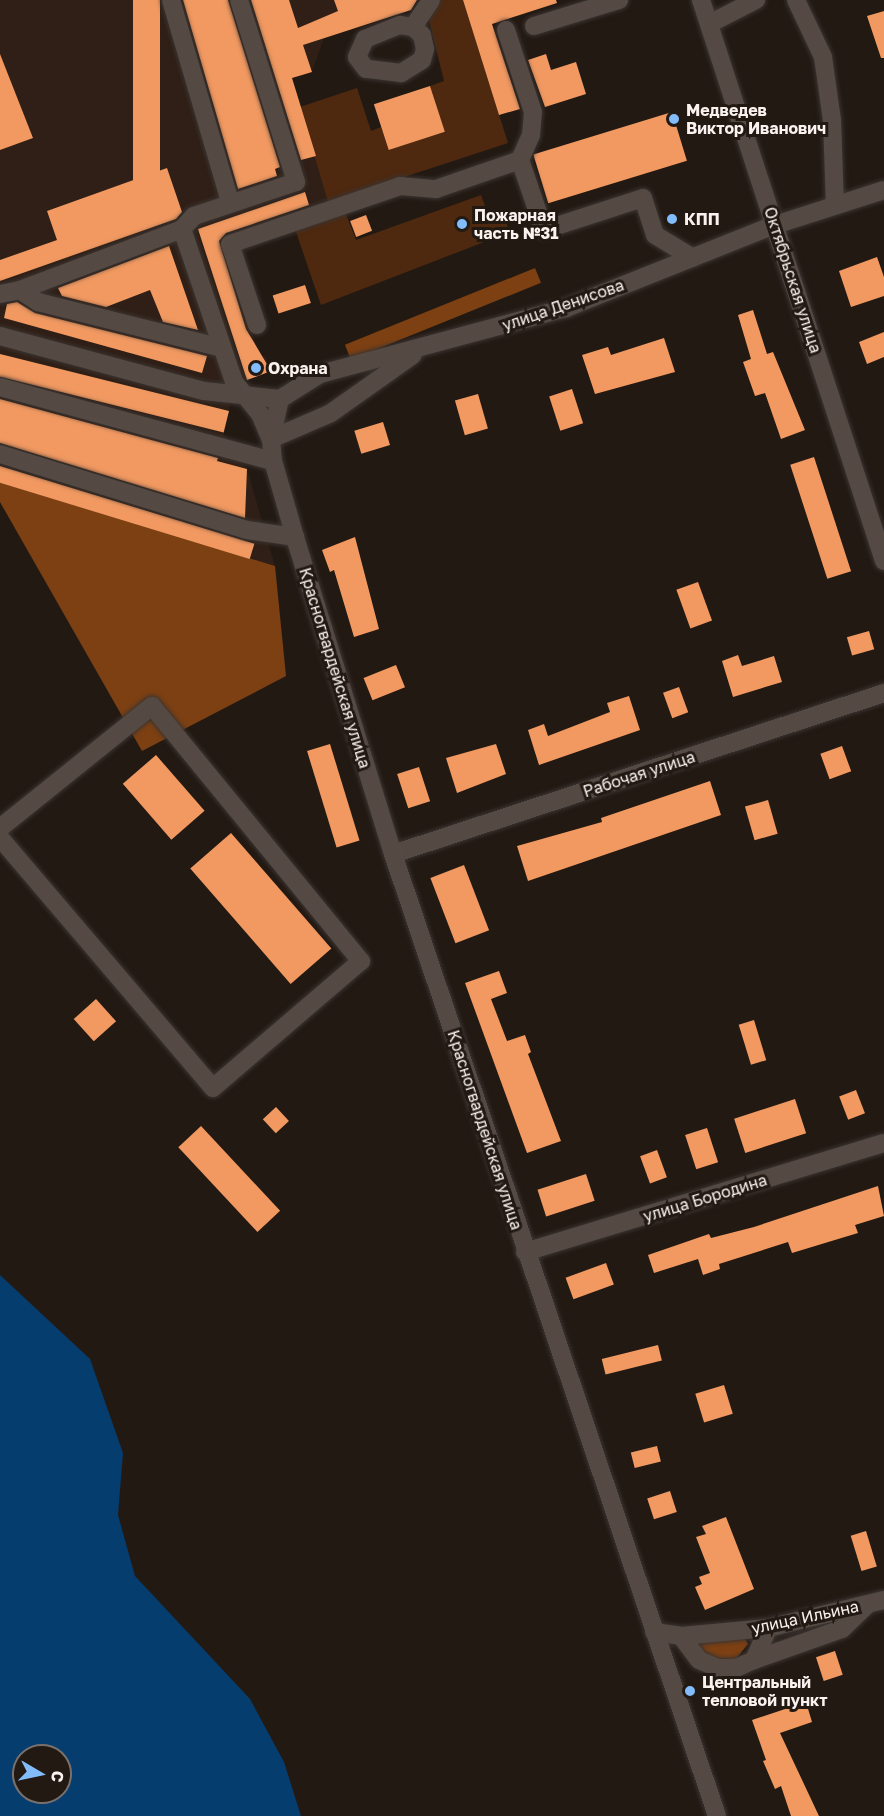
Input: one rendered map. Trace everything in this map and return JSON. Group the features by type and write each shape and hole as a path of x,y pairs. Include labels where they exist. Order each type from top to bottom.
{"street":[{"path":"171,0 230,202"},
{"path":"0,294 20,291 182,230 194,216 230,202 296,182 239,0"},
{"path":"413,27 431,0"},
{"path":"534,26 619,0"},
{"name":"Октябрьская улица","path":"701,0 884,561"},
{"path":"709,24 756,0"},
{"path":"796,0 823,57 832,120 835,205"},
{"path":"506,30 533,112 531,135 520,159 544,230 643,198 655,235 693,258"},
{"path":"257,325 230,244 400,186 436,189 520,159"},
{"name":"улица Денисова","path":"280,399 320,374 421,349 566,308 775,225 884,190"},
{"path":"182,230 234,382 260,414 271,439"},
{"path":"20,291 38,302 222,348"},
{"path":"0,336 204,391 280,399 271,439"},
{"path":"271,439 331,413 421,349"},
{"path":"0,387 273,461"},
{"name":"Красногвардейская улица","path":"271,439 273,461 295,537 393,854 525,1252 717,1816"},
{"path":"0,454 247,530 295,537"},
{"name":"Рабочая улица","path":"393,854 884,693"},
{"path":"0,828 152,706 361,961 213,1088 0,838"},
{"name":"улица Бородина","path":"525,1252 884,1143"},
{"path":"681,1636 699,1660 718,1668 736,1668 842,1629 877,1602"},
{"name":"улица Ильина","path":"654,1632 681,1636 768,1628 877,1602"},
{"path":"753,1660 768,1628"}],"shaded area":[{"path":"0,0 370,0 319,19 324,38 312,72 292,78 328,202 222,239 260,357 265,356 271,371 234,382 224,434 247,469 275,566 0,482"},
{"path":"424,0 463,0 508,143 328,202 300,107 357,88 371,131 381,127 389,150 444,131 430,86 444,81"},
{"path":"481,195 490,220 503,215 510,232 321,305 295,229 344,209 356,240"},
{"path":"535,268 541,283 351,360 345,345"},
{"path":"0,482 275,566 286,676 142,751 0,502"},
{"path":"744,1637 748,1644 735,1660 720,1661 703,1654 697,1640"}],"water":[{"path":"0,1275 90,1359 123,1453 118,1515 135,1576 250,1699 284,1762 301,1816 0,1816"}],"building":[{"path":"133,0 160,0 160,184 133,184"},
{"path":"183,0 228,0 280,167 275,169 277,176 238,189"},
{"path":"251,0 289,0 298,28 338,11 334,0 417,0 411,10 303,45 312,72 292,78 316,156 301,160"},
{"path":"463,0 556,0 557,3 492,24 520,109 499,115"},
{"path":"884,11 884,58 881,58 867,16"},
{"path":"0,54 33,138 0,150"},
{"path":"546,54 551,70 576,62 586,94 545,107 528,60"},
{"path":"430,86 445,132 389,150 374,104"},
{"path":"672,112 687,161 548,203 533,154"},
{"path":"167,168 182,212 176,219 0,281 0,260 57,240 47,211"},
{"path":"305,192 309,205 226,233 219,241 246,329 271,371 247,380 198,229"},
{"path":"366,215 372,231 356,237 350,221"},
{"path":"169,246 198,330 163,322 150,290 106,307 62,296 58,288"},
{"path":"877,257 884,277 884,296 851,307 839,271"},
{"path":"305,285 311,303 279,314 273,296"},
{"path":"17,302 35,313 207,356 202,373 4,318 7,304"},
{"path":"753,310 767,354 773,352 805,430 781,439 765,393 755,396 743,362 751,359 738,315"},
{"path":"884,332 884,357 867,364 859,342"},
{"path":"664,338 675,372 595,394 582,355 608,347 611,355"},
{"path":"0,354 229,411 224,432 0,377"},
{"path":"572,389 583,423 560,431 549,396"},
{"path":"478,394 488,429 465,435 455,401"},
{"path":"0,399 218,458 217,461 247,469 245,518 0,443"},
{"path":"383,422 390,445 361,454 354,431"},
{"path":"814,457 851,571 827,579 790,465"},
{"path":"0,466 254,544 250,559 0,483"},
{"path":"355,537 379,629 354,637 334,570 330,572 322,550"},
{"path":"698,582 712,621 690,628 676,590"},
{"path":"869,631 874,649 852,656 847,637"},
{"path":"738,655 742,666 774,656 782,682 733,697 722,661"},
{"path":"396,665 405,687 373,700 364,678"},
{"path":"679,687 688,712 672,718 663,693"},
{"path":"629,696 640,730 539,765 528,730 544,724 548,736 610,712 607,703"},
{"path":"330,744 360,841 337,848 307,751"},
{"path":"496,744 506,774 457,793 446,758"},
{"path":"842,746 851,771 830,779 820,754"},
{"path":"156,755 205,811 171,840 123,784"},
{"path":"419,767 430,801 408,808 397,774"},
{"path":"710,781 721,815 528,881 517,846 602,822 601,818"},
{"path":"768,800 778,834 755,840 745,807"},
{"path":"231,833 331,948 291,984 190,868"},
{"path":"464,865 489,930 455,943 430,878"},
{"path":"499,971 507,993 491,999 507,1041 525,1035 531,1052 528,1054 561,1141 527,1153 465,983"},
{"path":"96,999 116,1021 94,1041 74,1019"},
{"path":"754,1020 766,1060 751,1065 739,1025"},
{"path":"856,1090 865,1113 848,1120 839,1096"},
{"path":"795,1099 806,1133 745,1153 734,1119"},
{"path":"276,1107 289,1121 276,1133 263,1119"},
{"path":"201,1126 280,1211 257,1232 178,1147"},
{"path":"707,1128 718,1162 696,1169 685,1135"},
{"path":"657,1150 667,1177 650,1183 640,1156"},
{"path":"586,1174 595,1201 546,1216 537,1190"},
{"path":"878,1186 884,1216 855,1225 858,1233 792,1253 788,1242 719,1264 720,1269 703,1275 698,1259 654,1273 648,1255 709,1234 711,1238 754,1227"},
{"path":"606,1263 614,1285 573,1299 566,1278"},
{"path":"658,1345 662,1361 606,1375 602,1359"},
{"path":"724,1385 733,1414 704,1422 695,1394"},
{"path":"657,1446 661,1462 635,1468 631,1453"},
{"path":"670,1491 677,1512 654,1519 647,1498"},
{"path":"726,1517 754,1589 705,1610 695,1587 702,1584 699,1577 710,1573 696,1537 706,1534 702,1526"},
{"path":"866,1531 877,1566 862,1571 851,1536"},
{"path":"835,1651 843,1675 824,1681 816,1657"},
{"path":"806,1702 812,1722 780,1733 819,1816 791,1816 781,1786 775,1789 763,1761 766,1760 752,1720"}],"place":[{"name":"Медведев Виктор Иванович","path":"674,119"},
{"name":"КПП","path":"672,219"},
{"name":"Пожарная часть №31","path":"462,224"},
{"name":"Охрана","path":"256,368"},
{"name":"Центральный тепловой пункт","path":"690,1691"}]}
